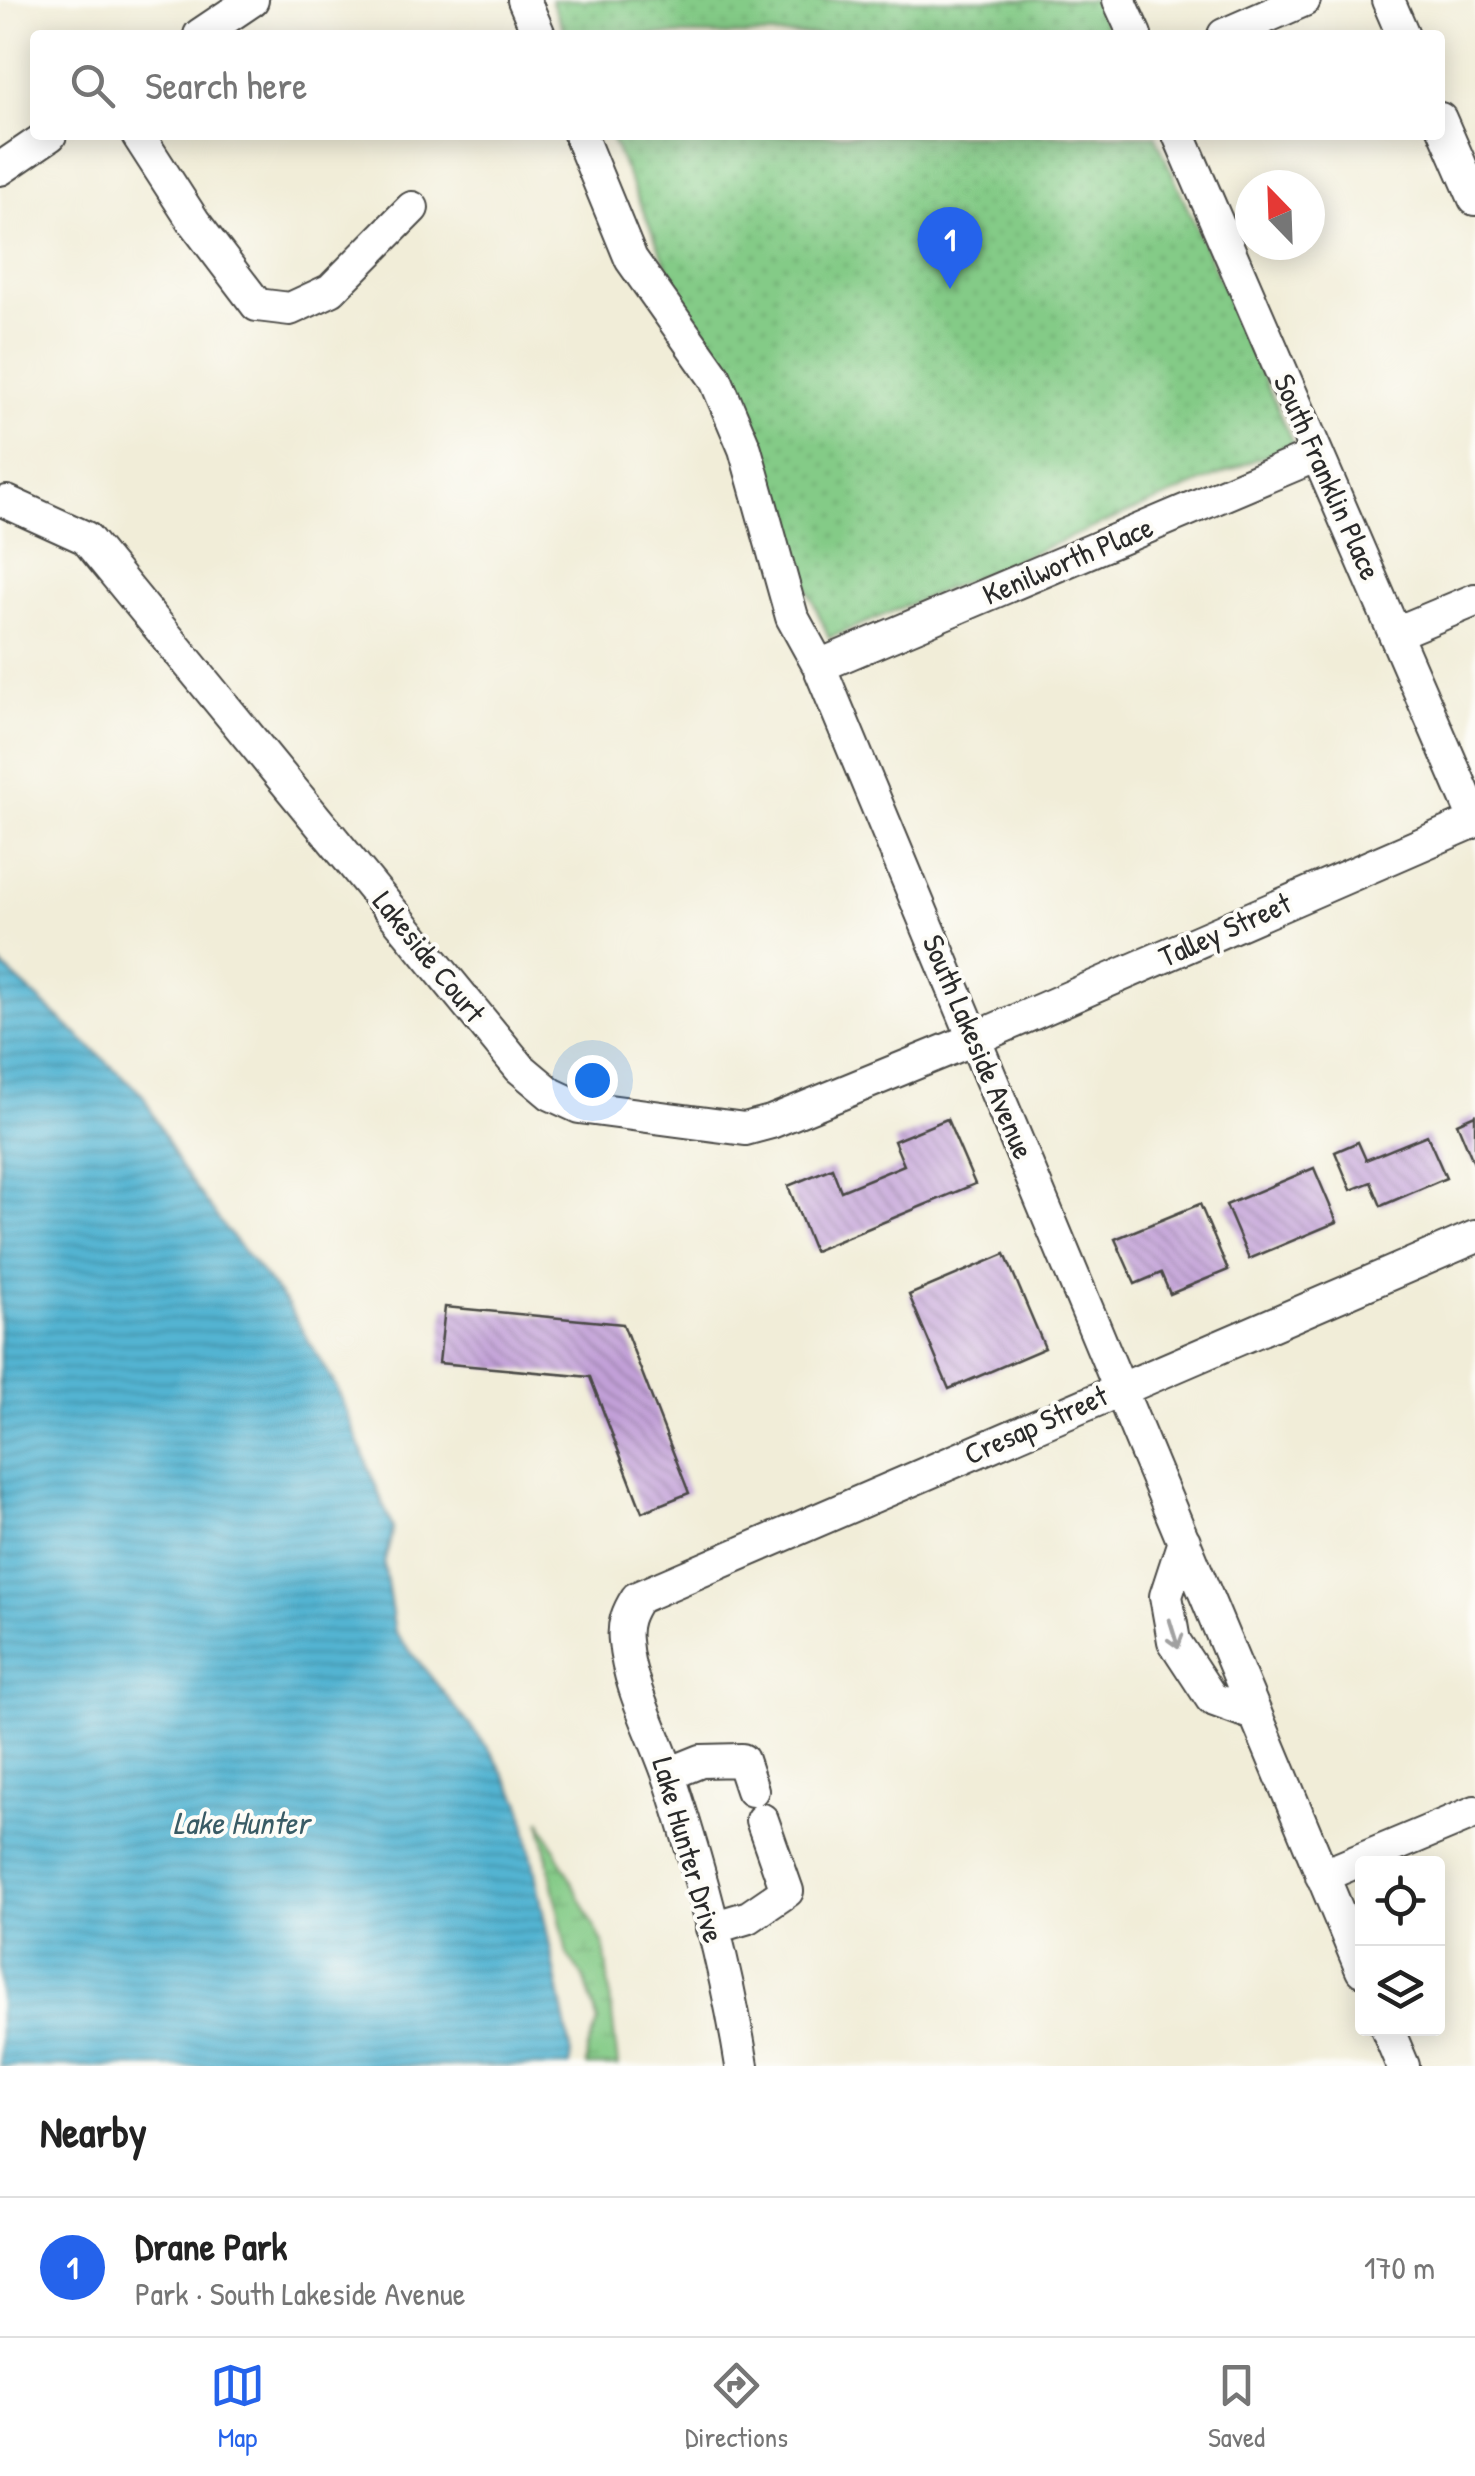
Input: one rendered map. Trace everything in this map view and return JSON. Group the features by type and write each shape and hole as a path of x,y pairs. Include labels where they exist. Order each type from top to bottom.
{"street":[{"path":"207,30 252,0"},
{"path":"524,0 537,30"},
{"path":"1119,0 1132,30"},
{"path":"1235,30 1304,0"},
{"path":"1388,0 1401,30"},
{"path":"1445,130 1475,199"},
{"path":"0,170 43,140"},
{"path":"141,140 194,222 257,306 290,310 331,290 412,208"},
{"name":"South Lakeside Avenue","path":"582,140 631,259 715,378 746,449 792,618 819,666 1355,1954"},
{"name":"South Franklin Place","path":"1180,140 1475,820"},
{"name":"Kenilworth Place","path":"819,666 1317,455"},
{"name":"Lakeside Court","path":"7,502 86,538 520,1068 551,1094 579,1107 744,1129 771,1122 974,1039"},
{"path":"1396,634 1475,600"},
{"name":"Talley Street","path":"974,1039 1475,820"},
{"name":"Cresap Street","path":"624,1638 626,1614 637,1598 650,1590 1475,1238"},
{"path":"1184,1540 1166,1596 1174,1640 1212,1699 1256,1715"},
{"name":"Lake Hunter Drive","path":"624,1638 712,1928 731,2000 742,2066"},
{"path":"668,1774 700,1761 742,1760 787,1891 749,1917 712,1928"},
{"path":"1322,1876 1475,1812"},
{"path":"1390,2036 1403,2066"}],"green space":[{"path":"551,0 1094,0 1108,30 564,30"},
{"path":"612,140 1157,140 1293,444 829,638"},
{"path":"540,1820 604,1945 618,2066 586,2066 598,2022 585,1980 567,1954"}],"water":[{"name":"Lake Hunter","path":"0,964 143,1095 180,1166 287,1304 338,1390 393,1529 384,1564 395,1632 492,1753 521,1803 572,2055 570,2066 0,2066"}],"building":[{"path":"1475,1115 1475,1166 1457,1123"},
{"path":"947,1119 975,1184 814,1251 788,1186 832,1168 841,1191 904,1165 894,1141"},
{"path":"1427,1135 1446,1178 1381,1206 1371,1182 1351,1190 1335,1152 1358,1142 1366,1160"},
{"path":"1314,1168 1337,1222 1249,1259 1226,1205"},
{"path":"1200,1204 1228,1270 1170,1294 1161,1273 1135,1284 1115,1239"},
{"path":"1005,1254 1045,1348 949,1389 909,1295"},
{"path":"445,1307 623,1324 689,1493 642,1512 590,1377 439,1363"}],"place":[{"name":"Drane Park","path":"950,289"}]}
